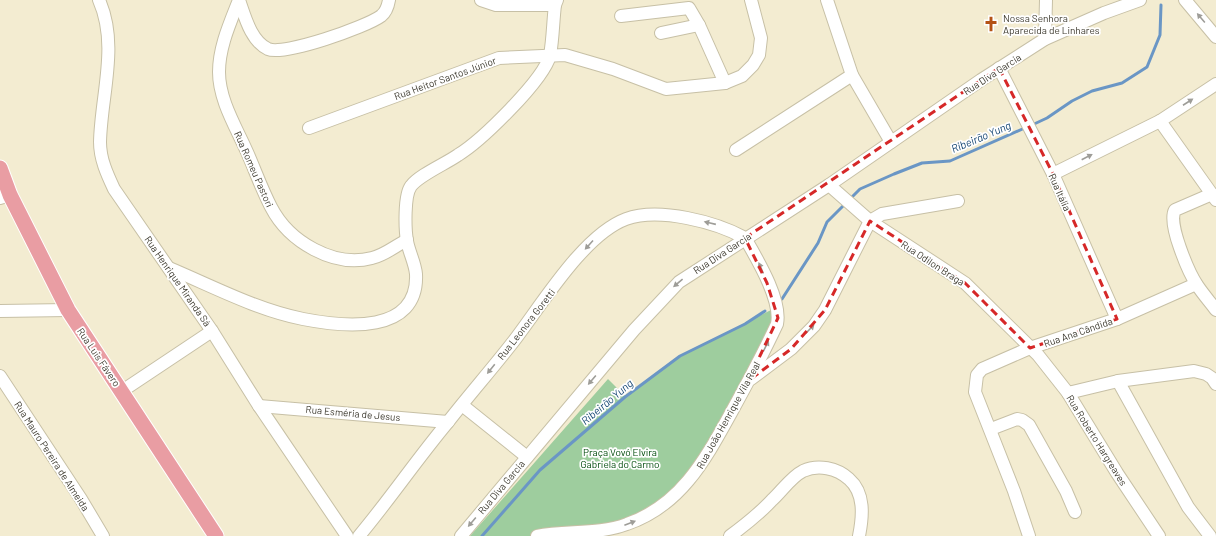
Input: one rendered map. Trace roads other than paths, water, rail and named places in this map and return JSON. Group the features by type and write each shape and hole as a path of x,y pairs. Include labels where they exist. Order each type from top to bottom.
{"main road":[{"name":"Rua Luis Fávero","path":"0,168 5,196 68,310 216,536"}],"street":[{"name":"Rua Henrique Miranda Sá","path":"99,0 104,13 108,38 107,80 100,143 103,163 114,189 212,331 259,406 347,536"},
{"path":"239,0 252,32 260,44 269,49 284,50 364,26 383,14 389,0"},
{"name":"Rua Romeu Pastori","path":"239,0 223,43 220,55 219,74 223,95 272,209 286,228 302,241 322,254 339,260 357,261 373,258 407,240"},
{"path":"169,268 263,307 302,319 339,324 359,324 381,322 395,317 412,299 416,285 416,272 407,240 406,208 410,186 460,154 495,126 540,73 550,55 556,2 497,2 481,0"},
{"name":"Rua Heitor Santos Júnior","path":"308,128 398,96 486,62 504,58 565,55 584,59 666,89 725,83 742,76 753,65 759,55 761,38 751,0"},
{"path":"828,0 852,75 891,142"},
{"path":"1045,40 1046,0"},
{"name":"Rua Diva Garcia","path":"461,536 634,330 678,282 829,185 999,68 1045,40 1104,13 1140,0"},
{"path":"1185,0 1216,37"},
{"path":"621,16 652,14 686,8 691,10 725,83"},
{"path":"661,33 699,25"},
{"name":"Rua Itália","path":"999,68 1052,174 1117,319"},
{"path":"736,150 852,75"},
{"path":"1052,174 1160,120 1216,84"},
{"path":"1160,120 1214,197 1173,212 1178,242 1196,284 1216,310"},
{"name":"Rua Odilon Braga","path":"829,185 870,222 964,283 1030,348"},
{"path":"748,381 791,349 814,326 825,310 870,222 882,214 958,201"},
{"name":"Rua Leonora Goretti","path":"359,536 593,240 609,228 625,219 642,215 657,215 718,225 745,238"},
{"name":"Rua João Henrique Vila Real","path":"537,536 567,532 599,532 638,520 661,506 694,476 705,460 777,324 778,312 770,288 745,238"},
{"name":"Rua Ana Cândida","path":"991,429 975,392 977,375 982,369 1030,348 1117,319 1196,284"},
{"path":"0,311 68,310"},
{"path":"122,391 212,331"},
{"name":"Rua Roberto Hargreaves","path":"1030,348 1038,355 1068,393 1117,473 1159,536"},
{"path":"1068,393 1118,381 1194,371 1206,374 1212,378 1216,384"},
{"name":"Rua Mauro Pereira de Almeida","path":"0,376 81,499 103,536"},
{"path":"1118,381 1188,507 1210,536"},
{"path":"462,405 527,456"},
{"name":"Rua Esméria de Jesus","path":"259,406 448,422"},
{"path":"1030,536 991,429 1017,419 1022,420 1028,425 1063,485 1075,512"},
{"path":"730,536 751,520 788,482 804,471 823,467 842,473 854,484 861,500 862,518 859,536"}],"waterway":[{"name":"Ribeirão Yung","path":"1032,125 1047,118 1072,101 1092,91 1122,83 1147,67 1160,35 1161,5"},
{"name":"Ribeirão Yung","path":"849,200 860,189 894,174 922,163 950,161 1027,127"},
{"name":"Ribeirão Yung","path":"782,299 818,243 827,222 845,204"},
{"name":"Ribeirão Yung","path":"482,536 540,470 625,397 680,356 745,324 765,311"}],"place":[{"name":"Nossa Senhora Aparecida de Linhares","path":"991,24"}],"park label":[{"name":"Praça Vovó Elvira Gabriela do Carmo","path":"620,458"}]}
